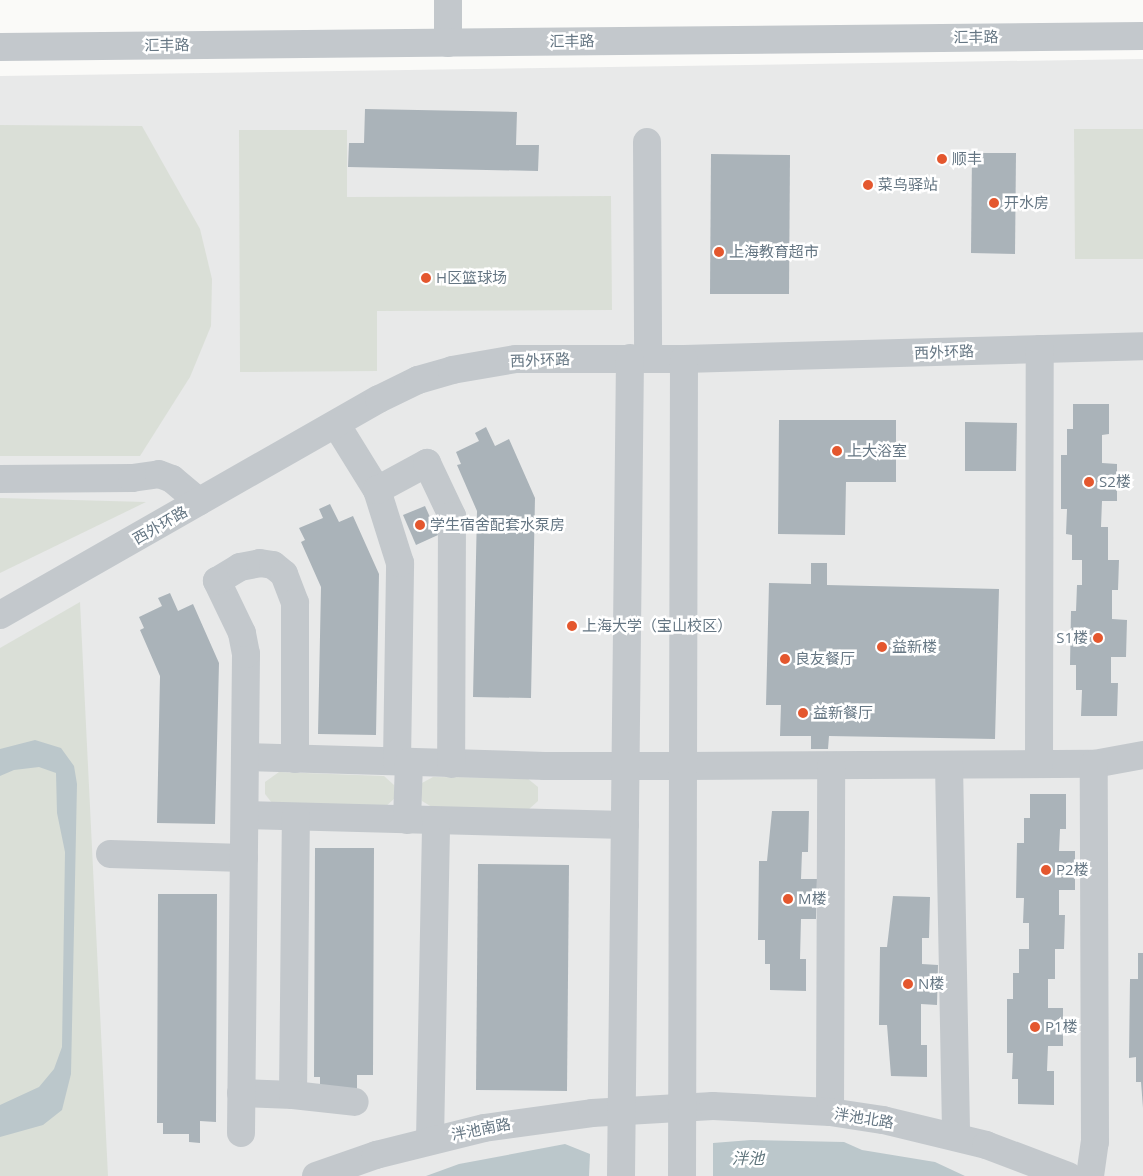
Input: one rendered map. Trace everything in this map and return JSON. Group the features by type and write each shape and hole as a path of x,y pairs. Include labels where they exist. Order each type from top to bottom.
{"street":[{"path":"448,0 448,43"},
{"name":"汇丰路","path":"0,47 1143,36"},
{"path":"621,1176 624,825 647,142"},
{"name":"西外环路","path":"0,615 336,424 418,380 452,370 516,359 684,359 1143,346"},
{"path":"1039,764 1040,349"},
{"path":"682,1176 684,359"},
{"path":"336,424 377,490 400,563 403,761 407,820"},
{"path":"377,490 427,462 452,516 451,764"},
{"path":"0,479 132,478 159,474 172,479 199,502"},
{"path":"240,1133 245,642 217,580 240,567 260,564 273,565 284,574 295,603 295,759"},
{"path":"245,757 451,764 831,766 1094,764 1143,756"},
{"path":"1090,1176 1095,1142 1094,764"},
{"path":"949,765 956,1136"},
{"path":"830,1112 831,766"},
{"path":"244,815 624,825"},
{"path":"293,1095 296,817"},
{"path":"430,1140 436,821"},
{"path":"110,854 244,858"},
{"path":"241,1093 293,1095 355,1102"},
{"name":"泮池北路","path":"652,1108 713,1106 830,1112 883,1120 956,1136 1068,1176"},
{"name":"泮池南路","path":"316,1176 430,1140 538,1119 652,1108"}],"shaded area":[{"name":"上海大学（宝山校区）","path":"1143,59 1143,1176 0,1176 0,76"},
{"path":"0,125 142,126 200,229 212,279 211,326 190,377 140,456 0,456"},
{"path":"1074,129 1143,129 1143,259 1075,259"},
{"name":"H区篮球场","path":"239,130 347,130 347,197 611,196 612,310 377,311 377,371 240,372"},
{"path":"0,498 146,502 0,573"},
{"path":"80,602 108,1176 0,1176 0,648"},
{"path":"279,772 384,776 394,785 395,798 384,808 272,803 265,794 265,782"},
{"path":"433,777 527,778 538,787 538,801 528,810 432,807 422,801 420,790 422,783"}],"water":[{"path":"35,740 61,748 74,766 77,784 71,1074 62,1110 43,1125 0,1137 0,1105 39,1087 54,1069 62,1047 65,852 57,813 56,773 39,767 14,770 0,776 0,749"},
{"name":"泮池","path":"751,1140 844,1142 862,1150 935,1162 965,1176 713,1176 713,1143"},
{"path":"565,1144 590,1154 589,1176 426,1176 459,1164"}],"building":[{"path":"365,109 517,112 516,145 539,145 538,171 348,167 349,143 364,143"},
{"name":"开水房","path":"972,153 1016,153 1015,254 971,253"},
{"path":"711,154 790,155 789,294 710,294"},
{"path":"1073,404 1109,404 1109,434 1102,435 1102,463 1117,464 1117,501 1102,501 1101,527 1108,527 1108,560 1119,560 1118,590 1112,590 1112,619 1127,620 1126,657 1111,657 1111,683 1118,683 1117,716 1081,716 1082,690 1076,690 1076,665 1070,665 1071,611 1076,611 1077,585 1082,585 1082,560 1072,560 1072,535 1066,534 1067,509 1061,509 1061,455 1067,455 1067,429 1073,429"},
{"name":"上大浴室","path":"779,420 896,420 896,482 846,482 845,535 778,534"},
{"path":"965,422 1017,423 1016,471 965,471"},
{"path":"486,427 495,446 509,439 535,498 531,698 473,697 477,511 457,465 461,464 456,452 479,441 475,433"},
{"path":"330,504 339,522 353,516 379,574 376,735 318,734 321,587 301,542 305,540 299,528 323,518 319,509"},
{"name":"学生宿舍配套水泵房","path":"425,506 438,535 416,545 403,515"},
{"name":"益新楼","path":"811,563 827,563 827,585 999,589 995,739 829,736 828,749 811,749 811,736 780,736 781,705 766,705 769,583 811,584"},
{"path":"170,593 178,611 193,604 219,663 215,824 157,823 160,676 140,630 144,628 139,617 162,606 158,598"},
{"path":"1030,794 1066,794 1066,829 1060,829 1059,851 1075,851 1075,890 1059,890 1059,915 1065,915 1064,949 1055,949 1055,979 1048,979 1048,1008 1063,1008 1063,1046 1048,1046 1047,1071 1054,1071 1054,1105 1018,1104 1018,1079 1012,1079 1013,1053 1007,1053 1007,999 1013,999 1013,973 1019,973 1019,949 1029,949 1029,923 1023,923 1024,898 1016,898 1017,843 1024,843 1024,818 1030,818"},
{"name":"M楼","path":"772,811 809,811 808,852 802,852 801,879 817,879 816,919 801,919 800,959 806,959 806,991 770,990 770,964 765,964 765,940 758,940 759,861 767,861"},
{"path":"315,848 374,848 373,1075 357,1075 357,1096 320,1088 320,1077 314,1077"},
{"path":"478,864 569,865 567,1091 476,1090"},
{"path":"158,894 217,894 216,1122 200,1121 200,1143 189,1142 189,1134 163,1134 163,1123 157,1123"},
{"name":"N楼","path":"893,896 930,897 929,938 922,938 922,964 938,965 937,1005 921,1004 921,1045 927,1045 927,1077 891,1076 887,1025 879,1025 880,947 887,947"},
{"path":"1138,953 1143,953 1143,1108 1141,1082 1136,1082 1136,1057 1129,1058 1130,979 1138,979"}],"place":[{"name":"顺丰","path":"942,159"},
{"name":"菜鸟驿站","path":"868,185"},
{"name":"开水房","path":"994,203"},
{"name":"上海教育超市","path":"719,252"},
{"name":"H区篮球场","path":"426,278"},
{"name":"上大浴室","path":"837,451"},
{"name":"S2楼","path":"1089,482"},
{"name":"学生宿舍配套水泵房","path":"420,525"},
{"name":"上海大学（宝山校区）","path":"572,626"},
{"name":"S1楼","path":"1098,638"},
{"name":"益新楼","path":"882,647"},
{"name":"良友餐厅","path":"785,659"},
{"name":"益新餐厅","path":"803,713"},
{"name":"P2楼","path":"1046,870"},
{"name":"M楼","path":"788,899"},
{"name":"N楼","path":"908,984"},
{"name":"P1楼","path":"1035,1027"}]}
